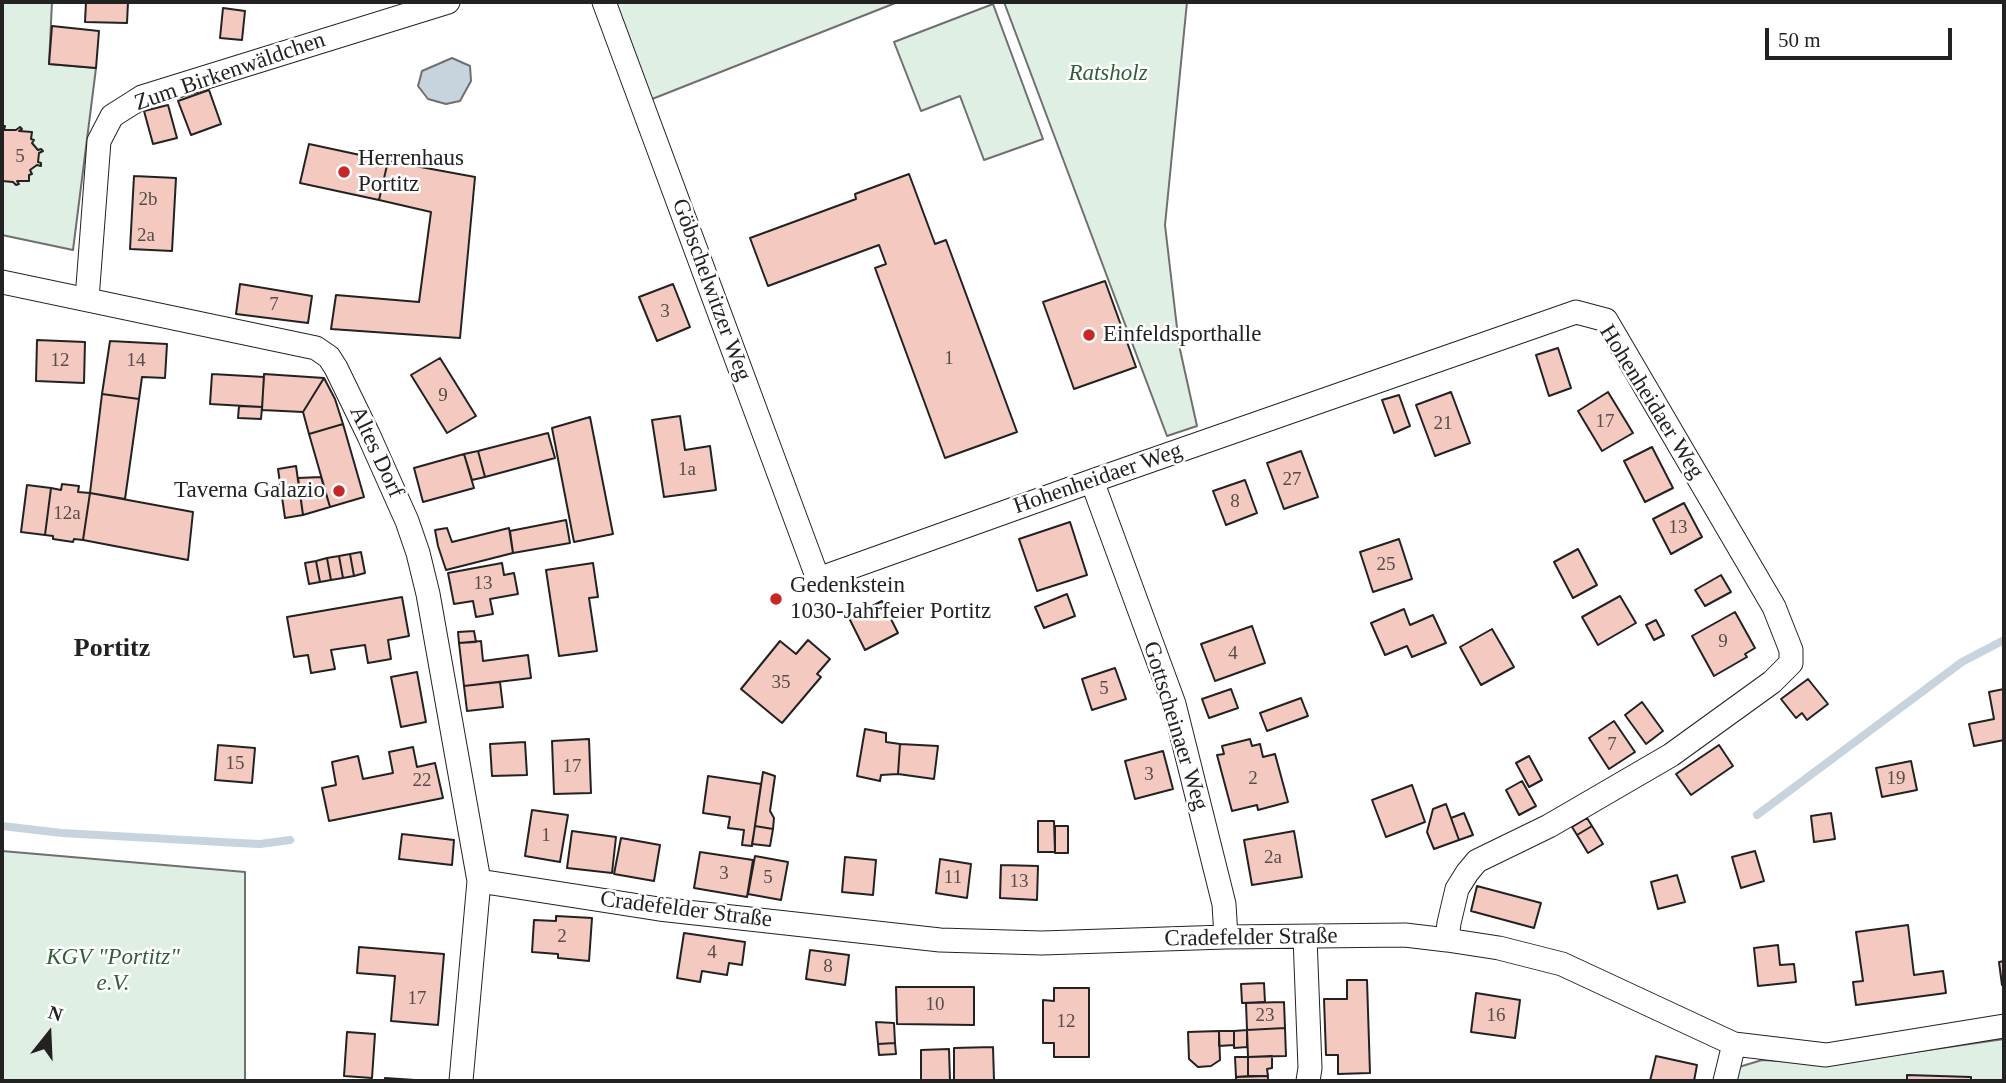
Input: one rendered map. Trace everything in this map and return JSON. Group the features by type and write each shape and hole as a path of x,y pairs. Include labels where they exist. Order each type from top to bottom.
{"street":[{"name":"Zum Birkenwäldchen","path":"87,299 99,141 112,116 142,97 448,2"},
{"name":"Göbschelwitzer Weg","path":"604,2 818,579"},
{"name":"Altes Dorf","path":"2,282 316,348 329,356 369,436 407,521 418,553 428,594 479,881"},
{"name":"Hohenheidaer Weg","path":"818,579 1576,313 1606,320 1774,607 1791,650 1791,663 1772,682 1671,755 1549,826 1477,861 1457,889 1447,940"},
{"name":"Gottscheinaer Weg","path":"1091,481 1174,704 1224,904 1226,937"},
{"name":"Cradefelder Straße","path":"479,881 659,909 940,940 1042,943 1405,935 1447,940 1499,948 1562,964 1734,1044 1826,1055 2004,1026"},
{"path":"461,1081 479,881"},
{"path":"1305,937 1310,1068 1308,1081"},
{"path":"1725,1081 1734,1044"}],"green space":[{"path":"2,2 52,2 49,64 96,68 73,250 2,235"},
{"path":"604,2 898,2 642,103"},
{"name":"Ratsholz","path":"1004,2 1187,2 1165,225 1179,345 1197,426 1167,436"},
{"path":"993,4 1043,139 984,160 960,96 921,111 894,42"},
{"name":"KGV \"Portitz\" e.V.","path":"2,851 245,872 245,1081 2,1081"},
{"path":"2004,1039 2004,1081 1735,1081 1739,1067 1762,1060 1831,1064"}],"shaded area":[{"path":"452,58 470,66 471,81 460,101 446,104 428,99 418,86 422,71"}],"building":[{"path":"86,2 128,2 127,23 85,22"},
{"path":"223,8 245,11 242,40 220,38"},
{"path":"52,26 99,31 96,68 49,64"},
{"path":"209,90 221,124 191,135 178,101"},
{"path":"168,105 177,138 153,144 144,111"},
{"path":"2,126 5,126 4,130 16,130 20,127 22,129 19,131 32,132 32,143 38,150 43,151 39,153 38,162 41,166 37,165 30,170 32,174 29,175 29,181 17,181 19,184 16,185 2,181"},
{"name":"Herrenhaus Portitz","path":"309,144 388,161 379,200 300,183"},
{"path":"388,161 475,177 460,338 331,329 336,295 419,302 431,212 379,200"},
{"path":"909,174 935,244 946,240 1017,432 945,458 875,268 886,264 879,245 768,286 750,238 856,199 855,194"},
{"path":"134,176 176,178 172,251 130,249"},
{"name":"Einfeldsporthalle","path":"1105,281 1136,367 1074,389 1043,302"},
{"path":"240,284 312,296 308,323 236,314"},
{"path":"673,284 690,327 657,341 639,297"},
{"path":"37,340 85,342 84,383 36,381"},
{"path":"110,341 167,344 165,378 142,377 139,399 102,394"},
{"path":"1558,348 1571,388 1549,396 1536,355"},
{"path":"440,358 476,416 447,433 411,375"},
{"path":"212,374 264,377 262,407 210,404"},
{"path":"264,374 324,378 303,412 262,410"},
{"path":"324,378 335,399 343,424 309,434 303,412"},
{"path":"1451,392 1470,443 1435,456 1416,405"},
{"path":"1608,392 1633,433 1602,451 1578,411"},
{"path":"102,394 139,399 125,499 90,493"},
{"path":"1399,395 1410,426 1394,433 1382,400"},
{"path":"239,406 262,407 261,419 238,418"},
{"path":"680,416 685,450 710,446 716,490 664,497 652,420"},
{"path":"590,417 613,534 574,542 552,428"},
{"path":"343,424 364,497 330,507 309,434"},
{"path":"548,433 555,458 485,477 478,451"},
{"path":"1652,447 1673,488 1645,502 1624,461"},
{"path":"478,451 485,477 472,480 464,454"},
{"path":"1301,451 1318,497 1284,509 1267,463"},
{"path":"464,454 474,488 423,502 414,468"},
{"path":"296,466 303,515 285,518 278,469"},
{"path":"321,477 330,507 303,515 298,478"},
{"path":"1245,480 1257,513 1226,525 1213,491"},
{"path":"62,484 79,486 78,492 90,493 83,540 74,539 73,542 45,535 51,488 61,490"},
{"path":"27,485 51,488 45,535 21,532"},
{"path":"90,493 193,512 188,560 83,540"},
{"path":"1684,503 1702,537 1671,554 1653,519"},
{"path":"566,520 570,543 513,553 510,531"},
{"path":"1070,522 1087,575 1037,591 1019,539"},
{"path":"447,528 452,542 509,528 513,553 446,570 435,530"},
{"path":"1399,539 1412,579 1373,592 1360,552"},
{"path":"1578,549 1597,585 1573,598 1554,562"},
{"path":"361,552 365,573 354,576 350,554"},
{"path":"350,554 354,576 343,578 339,556"},
{"path":"339,556 343,578 331,580 327,558"},
{"path":"327,558 331,580 320,582 316,561"},
{"path":"316,561 320,582 309,584 305,563"},
{"path":"502,563 504,575 514,573 518,594 490,599 493,614 476,617 473,601 454,604 448,573"},
{"path":"593,563 598,597 589,598 597,651 559,656 546,570"},
{"path":"1721,575 1731,592 1705,606 1695,590"},
{"path":"1067,594 1075,616 1044,628 1035,607"},
{"path":"1620,596 1636,623 1598,645 1582,617"},
{"path":"402,597 409,636 388,640 391,659 368,663 365,645 331,650 335,669 311,673 308,655 294,657 287,617"},
{"path":"882,601 898,633 865,650 849,618"},
{"path":"1404,609 1410,625 1433,615 1446,643 1412,657 1407,646 1385,655 1371,623"},
{"path":"1735,612 1755,648 1745,654 1747,657 1714,676 1692,636"},
{"path":"1656,620 1664,635 1654,640 1646,625"},
{"path":"1252,626 1265,663 1215,681 1201,644"},
{"path":"1492,629 1514,667 1481,685 1460,647"},
{"path":"474,631 476,642 459,643 458,632"},
{"path":"808,640 830,659 817,674 821,677 782,723 741,689 780,641 796,654"},
{"path":"481,641 483,661 528,655 531,678 464,686 459,643"},
{"path":"1115,668 1126,699 1092,710 1082,679"},
{"path":"417,672 426,722 401,727 391,677"},
{"path":"1808,679 1828,704 1807,720 1802,713 1796,718 1781,699"},
{"path":"500,682 503,707 467,711 464,686"},
{"path":"1231,689 1238,708 1209,718 1202,699"},
{"path":"2004,689 2004,740 1974,746 1969,724 1994,719 1989,692"},
{"path":"1301,698 1308,716 1267,731 1260,713"},
{"path":"1642,702 1663,731 1646,744 1625,715"},
{"path":"1614,721 1635,752 1609,769 1589,738"},
{"path":"865,729 886,733 886,742 900,744 898,774 881,775 880,781 857,776"},
{"path":"589,739 591,793 554,794 552,741"},
{"path":"1250,739 1252,746 1260,744 1263,757 1275,754 1288,802 1258,810 1257,805 1232,811 1217,755 1224,754 1222,746"},
{"path":"525,742 527,775 492,776 490,744"},
{"path":"900,744 938,746 934,779 898,774"},
{"path":"218,745 255,748 252,783 215,780"},
{"path":"1719,745 1733,766 1691,795 1676,774"},
{"path":"413,747 417,767 435,763 443,798 329,821 322,788 336,785 332,762 358,756 363,779 393,773 389,752"},
{"path":"1163,751 1173,789 1135,799 1125,761"},
{"path":"1529,756 1542,780 1529,787 1516,763"},
{"path":"1911,761 1917,790 1882,797 1876,768"},
{"path":"763,772 775,776 770,811 774,818 773,829 755,826"},
{"path":"708,776 761,784 752,846 742,845 744,830 728,828 730,817 703,813"},
{"path":"1522,781 1536,806 1519,815 1506,790"},
{"path":"1412,785 1425,822 1386,837 1372,800"},
{"path":"1446,804 1459,840 1434,849 1427,832 1433,809"},
{"path":"532,810 568,815 560,862 525,856"},
{"path":"1464,813 1473,835 1459,840 1451,818"},
{"path":"1831,813 1835,839 1814,842 1811,816"},
{"path":"1587,818 1592,826 1577,835 1572,827"},
{"path":"1038,821 1054,821 1055,852 1038,852"},
{"path":"755,826 773,829 770,846 752,844"},
{"path":"1055,826 1068,826 1068,853 1055,853"},
{"path":"1592,826 1603,844 1588,853 1577,835"},
{"path":"572,831 616,837 612,873 567,868"},
{"path":"1294,831 1302,877 1252,885 1244,840"},
{"path":"402,834 454,840 452,865 399,859"},
{"path":"621,838 660,845 654,881 614,874"},
{"path":"1755,851 1764,881 1741,888 1732,857"},
{"path":"700,852 753,860 747,897 694,888"},
{"path":"755,856 788,862 781,900 748,894"},
{"path":"845,857 876,860 873,895 842,892"},
{"path":"940,859 971,864 967,898 936,893"},
{"path":"1001,865 1038,866 1037,900 1000,898"},
{"path":"1677,875 1685,902 1658,909 1651,882"},
{"path":"1477,886 1541,903 1534,928 1471,911"},
{"path":"556,916 592,918 589,961 532,952 534,920 556,921"},
{"path":"1908,925 1914,975 1943,971 1946,993 1856,1005 1853,982 1863,981 1856,932"},
{"path":"684,933 745,942 742,965 729,963 727,975 702,971 700,982 677,978"},
{"path":"1778,945 1780,965 1794,964 1796,982 1758,986 1754,948"},
{"path":"359,947 444,954 438,1025 391,1021 395,976 357,973"},
{"path":"810,950 849,955 845,985 806,979"},
{"path":"2004,961 2004,984 2002,985 1999,962"},
{"path":"1347,980 1367,980 1370,1073 1338,1074 1338,1055 1326,1055 1324,999 1347,999"},
{"path":"1264,983 1265,1002 1242,1003 1241,984"},
{"path":"896,987 974,987 974,1025 897,1024"},
{"path":"1054,988 1089,988 1089,1057 1054,1057 1054,1043 1043,1043 1043,1000 1054,1001"},
{"path":"1476,993 1520,1000 1515,1038 1471,1032"},
{"path":"1284,1002 1285,1028 1247,1030 1246,1003"},
{"path":"876,1022 894,1023 895,1043 878,1044"},
{"path":"1285,1028 1286,1056 1248,1057 1247,1030"},
{"path":"1247,1030 1247,1047 1234,1048 1234,1031"},
{"path":"1219,1031 1234,1031 1234,1045 1219,1046"},
{"path":"1219,1031 1220,1060 1211,1066 1198,1067 1189,1059 1188,1032"},
{"path":"347,1032 375,1034 372,1078 344,1076"},
{"path":"895,1043 896,1054 879,1055 878,1044"},
{"path":"993,1047 994,1080 954,1081 954,1048"},
{"path":"949,1049 950,1081 921,1081 921,1050"},
{"path":"1272,1056 1272,1068 1267,1069 1268,1076 1248,1076 1248,1057"},
{"path":"1656,1056 1697,1065 1694,1081 1650,1081"},
{"path":"1235,1057 1248,1057 1248,1076 1236,1077"},
{"path":"1907,1075 1971,1077 1971,1081 1907,1081"},
{"path":"1268,1076 1268,1081 1236,1081 1236,1077"},
{"path":"385,1078 430,1081 385,1081"}],"waterway":[{"path":"1757,815 1962,662 2004,640"},
{"path":"2,826 62,833 239,843 260,844 290,840"}],"place":[{"name":"Herrenhaus Portitz","path":"344,172"},
{"name":"Einfeldsporthalle","path":"1089,335"},
{"name":"Taverna Galazio","path":"339,491"},
{"name":"Gedenkstein 1030-Jahrfeier Portitz","path":"776,599"}],"district":[{"name":"Portitz","path":"112,649"}]}
